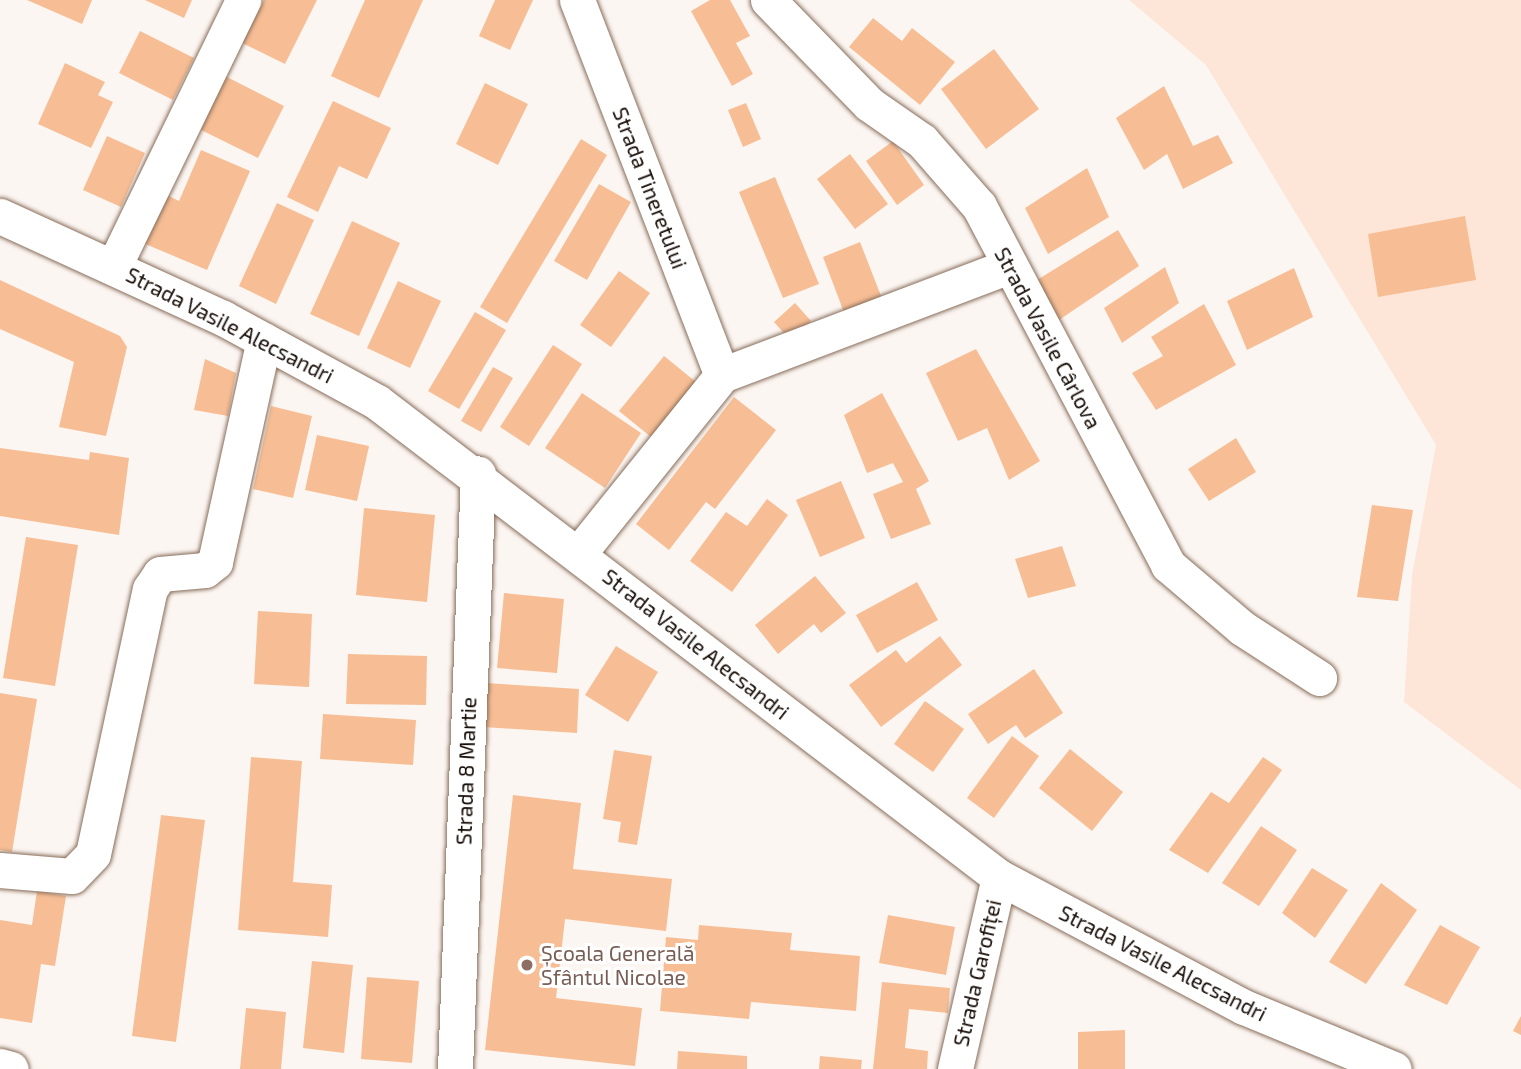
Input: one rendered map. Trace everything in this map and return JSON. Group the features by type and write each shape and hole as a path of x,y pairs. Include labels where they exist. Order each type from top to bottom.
{"street":[{"path":"114,266 243,0"},
{"name":"Strada Tineretului","path":"578,0 722,376"},
{"name":"Strada Vasile Cârlova","path":"768,0 869,104 956,175 1009,266 1168,565 1242,628 1319,678"},
{"name":"Strada Vasile Alecsandri","path":"0,216 114,266 264,340 377,402 478,473 999,877 1244,1007 1379,1067"},
{"path":"579,553 722,376 1009,266"},
{"path":"0,870 72,876 93,854 150,589 160,574 205,570 215,562 264,340"},
{"name":"Strada 8 Martie","path":"455,1069 478,473"},
{"name":"Strada Garofiței","path":"955,1069 999,877"},
{"path":"0,1066 11,1069"}],"shaded area":[{"path":"1129,0 1521,0 1521,790 1404,702 1412,575 1436,445 1206,65"}],"building":[{"path":"27,0 92,0 82,24"},
{"path":"145,0 192,0 184,18"},
{"path":"264,0 317,0 285,64 242,43"},
{"path":"365,0 423,0 379,98 331,76"},
{"path":"495,0 533,0 510,50 479,36"},
{"path":"710,0 730,0 750,36 736,43 753,74 732,86 691,11"},
{"path":"873,18 902,41 912,28 955,62 920,105 849,47"},
{"path":"140,31 194,58 173,100 119,73"},
{"path":"994,49 1039,109 986,149 941,89"},
{"path":"65,63 105,82 98,95 113,102 91,148 38,124"},
{"path":"223,75 284,106 258,158 197,128"},
{"path":"485,83 528,104 498,165 456,144"},
{"path":"1164,86 1193,146 1218,135 1233,163 1183,189 1167,154 1144,170 1116,118"},
{"path":"333,101 391,128 367,179 339,166 318,212 287,197"},
{"path":"746,103 761,139 743,147 728,110"},
{"path":"107,136 145,153 121,207 83,190"},
{"path":"581,139 607,155 507,323 480,307"},
{"path":"893,141 924,185 897,205 866,161"},
{"path":"201,150 250,171 207,270 143,243 165,194 179,201"},
{"path":"850,154 888,204 855,229 817,179"},
{"path":"1087,168 1109,217 1048,254 1025,208"},
{"path":"775,177 819,284 783,298 739,192"},
{"path":"599,184 631,202 587,280 554,261"},
{"path":"277,203 314,220 276,304 239,286"},
{"path":"1465,216 1476,280 1378,297 1368,234"},
{"path":"352,221 400,243 359,336 310,314"},
{"path":"1118,230 1139,266 1059,320 1037,280"},
{"path":"860,242 883,301 845,315 823,257"},
{"path":"1165,267 1179,303 1122,343 1104,308"},
{"path":"1294,268 1313,317 1247,350 1227,301"},
{"path":"619,271 650,293 611,347 580,325"},
{"path":"0,280 120,336 127,347 106,436 59,427 74,362 0,329"},
{"path":"398,281 441,301 410,368 367,348"},
{"path":"795,303 811,321 790,340 774,322"},
{"path":"1204,304 1236,365 1156,410 1132,373 1163,356 1151,337"},
{"path":"475,312 506,330 459,409 428,391"},
{"path":"553,345 582,364 529,446 500,427"},
{"path":"976,349 1040,461 1009,480 987,428 958,441 926,373"},
{"path":"664,356 696,382 651,437 619,411"},
{"path":"205,359 236,373 228,416 194,410"},
{"path":"493,367 513,378 481,432 461,421"},
{"path":"582,393 641,433 605,488 545,448"},
{"path":"882,393 929,481 916,489 931,524 891,539 873,494 903,482 893,463 867,473 844,415"},
{"path":"734,397 776,430 715,509 706,502 669,550 636,524"},
{"path":"271,406 312,416 293,498 253,489"},
{"path":"317,435 369,446 357,501 305,490"},
{"path":"1236,438 1256,472 1209,501 1188,469"},
{"path":"0,448 89,460 90,452 129,458 119,535 0,516"},
{"path":"841,481 865,538 820,557 796,500"},
{"path":"767,499 788,515 732,592 690,561 726,512 747,526"},
{"path":"1372,505 1413,510 1398,601 1357,597"},
{"path":"364,508 435,515 427,602 356,595"},
{"path":"26,537 78,545 55,686 3,678"},
{"path":"1062,546 1076,586 1028,598 1015,559"},
{"path":"815,576 846,613 821,633 814,624 778,654 755,625"},
{"path":"917,582 938,620 877,653 856,615"},
{"path":"504,593 564,599 557,673 497,668"},
{"path":"258,611 312,614 309,687 254,684"},
{"path":"940,636 962,665 881,727 849,685 896,650 906,663"},
{"path":"616,646 658,672 628,722 585,695"},
{"path":"348,654 427,656 426,705 346,704"},
{"path":"1034,669 1063,713 1025,738 1016,725 988,744 968,714"},
{"path":"485,683 579,689 577,733 483,727"},
{"path":"0,693 37,699 12,852 0,850"},
{"path":"925,701 964,729 933,772 894,744"},
{"path":"323,714 416,720 413,765 320,759"},
{"path":"1012,736 1039,756 994,818 967,798"},
{"path":"1070,749 1123,792 1092,831 1039,788"},
{"path":"614,750 652,756 637,845 618,842 621,822 603,819"},
{"path":"251,757 302,761 293,882 332,885 328,937 238,930"},
{"path":"1263,757 1282,770 1208,873 1169,850 1211,792 1229,803"},
{"name":"Școala Generală Sfântul Nicolae","path":"513,795 581,803 573,869 672,879 666,931 565,919 556,998 642,1008 635,1066 485,1050"},
{"path":"161,815 205,820 176,1042 132,1036"},
{"path":"1261,826 1297,850 1259,906 1222,883"},
{"path":"1312,868 1348,890 1315,938 1282,913"},
{"path":"1381,883 1417,910 1366,984 1329,962"},
{"path":"37,891 66,896 55,966 41,964 32,1023 0,1018 0,920 32,925"},
{"path":"888,915 955,927 946,975 879,963"},
{"path":"699,925 792,933 790,950 860,956 856,1011 751,1002 749,1019 660,1011 666,937 698,940"},
{"path":"1440,925 1480,947 1447,1005 1404,985"},
{"path":"312,961 353,965 344,1053 303,1048"},
{"path":"367,977 419,981 412,1063 361,1059"},
{"path":"882,982 950,988 948,1013 909,1009 905,1048 928,1051 927,1069 873,1069"},
{"path":"246,1008 286,1012 281,1069 240,1069"},
{"path":"1521,1016 1521,1035 1513,1031"},
{"path":"1125,1030 1125,1069 1078,1069 1078,1032"},
{"path":"678,1051 747,1056 747,1069 677,1069"},
{"path":"820,1056 862,1060 861,1069 819,1069"}],"place":[{"name":"Școala Generală Sfântul Nicolae","path":"527,965"}]}
